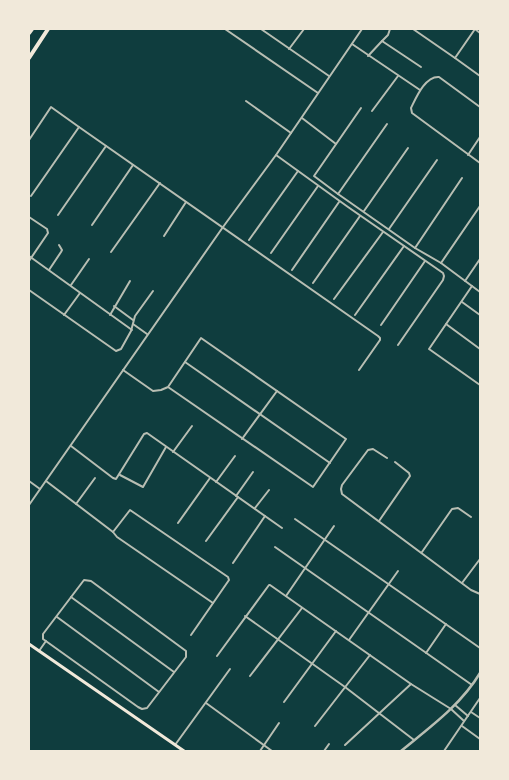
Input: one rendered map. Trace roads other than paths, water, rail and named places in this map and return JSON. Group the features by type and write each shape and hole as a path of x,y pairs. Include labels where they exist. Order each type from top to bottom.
{"highway":[{"path":"29,33 32,29"},
{"path":"29,58 48,29"}],"main road":[{"path":"29,644 184,751"}],"street":[{"path":"226,29 318,92"},
{"path":"261,29 329,76"},
{"path":"268,34 272,29"},
{"path":"289,49 304,29"},
{"path":"29,505 276,155 362,29"},
{"path":"368,56 388,35 390,29"},
{"path":"413,29 480,76"},
{"path":"455,58 475,29 480,34"},
{"path":"382,41 422,67"},
{"path":"352,44 420,90"},
{"path":"372,111 398,76"},
{"path":"480,107 435,76 420,90 411,108 412,113 480,163"},
{"path":"246,101 291,133"},
{"path":"29,140 51,107 133,164 378,336 380,340 359,370"},
{"path":"360,108 314,176 480,292"},
{"path":"301,118 336,144"},
{"path":"338,194 387,124"},
{"path":"31,196 79,127"},
{"path":"468,155 480,137"},
{"path":"58,215 106,146"},
{"path":"364,211 408,148"},
{"path":"276,155 444,274 444,279 398,346"},
{"path":"389,229 437,160"},
{"path":"92,225 133,164"},
{"path":"249,240 298,171"},
{"path":"415,248 462,178"},
{"path":"111,252 160,183"},
{"path":"271,253 318,186"},
{"path":"292,270 339,201"},
{"path":"164,236 186,202"},
{"path":"441,264 480,206"},
{"path":"313,284 360,216"},
{"path":"29,217 47,229 48,233 29,260"},
{"path":"334,299 383,231"},
{"path":"49,270 62,250 59,245"},
{"path":"355,315 404,246"},
{"path":"30,257 132,330"},
{"path":"71,285 89,259"},
{"path":"465,281 480,259"},
{"path":"381,325 425,260"},
{"path":"110,315 130,281"},
{"path":"472,286 429,349 480,385"},
{"path":"29,290 115,351 120,350 132,330 134,320 153,291"},
{"path":"64,315 80,293"},
{"path":"461,302 480,315"},
{"path":"114,306 134,320"},
{"path":"132,324 148,334"},
{"path":"446,324 480,349"},
{"path":"123,370 153,391 161,390 168,387 201,338 346,439 313,487 168,387"},
{"path":"185,362 330,463"},
{"path":"242,439 277,391"},
{"path":"173,452 192,426"},
{"path":"70,445 113,478 116,478 120,475 145,433 282,528"},
{"path":"120,475 143,487 166,447"},
{"path":"387,458 373,449 368,450 342,485 342,494 462,583 480,594"},
{"path":"216,482 235,456"},
{"path":"379,521 410,476 409,473 395,462"},
{"path":"206,541 253,472"},
{"path":"76,505 95,478"},
{"path":"178,522 210,478"},
{"path":"29,481 40,489"},
{"path":"46,481 117,536 213,603"},
{"path":"255,509 269,490"},
{"path":"422,552 452,509 458,508 471,517"},
{"path":"113,532 130,510 228,577 229,580 191,635"},
{"path":"233,563 264,516"},
{"path":"295,519 480,648"},
{"path":"286,596 334,526"},
{"path":"275,547 473,686"},
{"path":"462,583 480,559"},
{"path":"349,640 398,571"},
{"path":"84,580 89,580 186,651 186,657 147,708 140,708 43,639 43,636 57,617 84,580"},
{"path":"217,656 270,585 411,684 451,709 464,721"},
{"path":"71,597 174,672"},
{"path":"250,676 302,608"},
{"path":"245,616 345,687 414,740"},
{"path":"57,617 159,692"},
{"path":"426,652 446,624"},
{"path":"284,702 336,631"},
{"path":"39,650 46,641"},
{"path":"315,726 370,655"},
{"path":"174,744 230,669"},
{"path":"401,751 451,709 473,686 480,673"},
{"path":"345,745 411,684"},
{"path":"444,751 480,698"},
{"path":"206,703 272,751"},
{"path":"454,705 468,716"},
{"path":"471,712 480,718"},
{"path":"260,751 279,723"},
{"path":"461,725 480,739"},
{"path":"324,751 329,744"}]}
